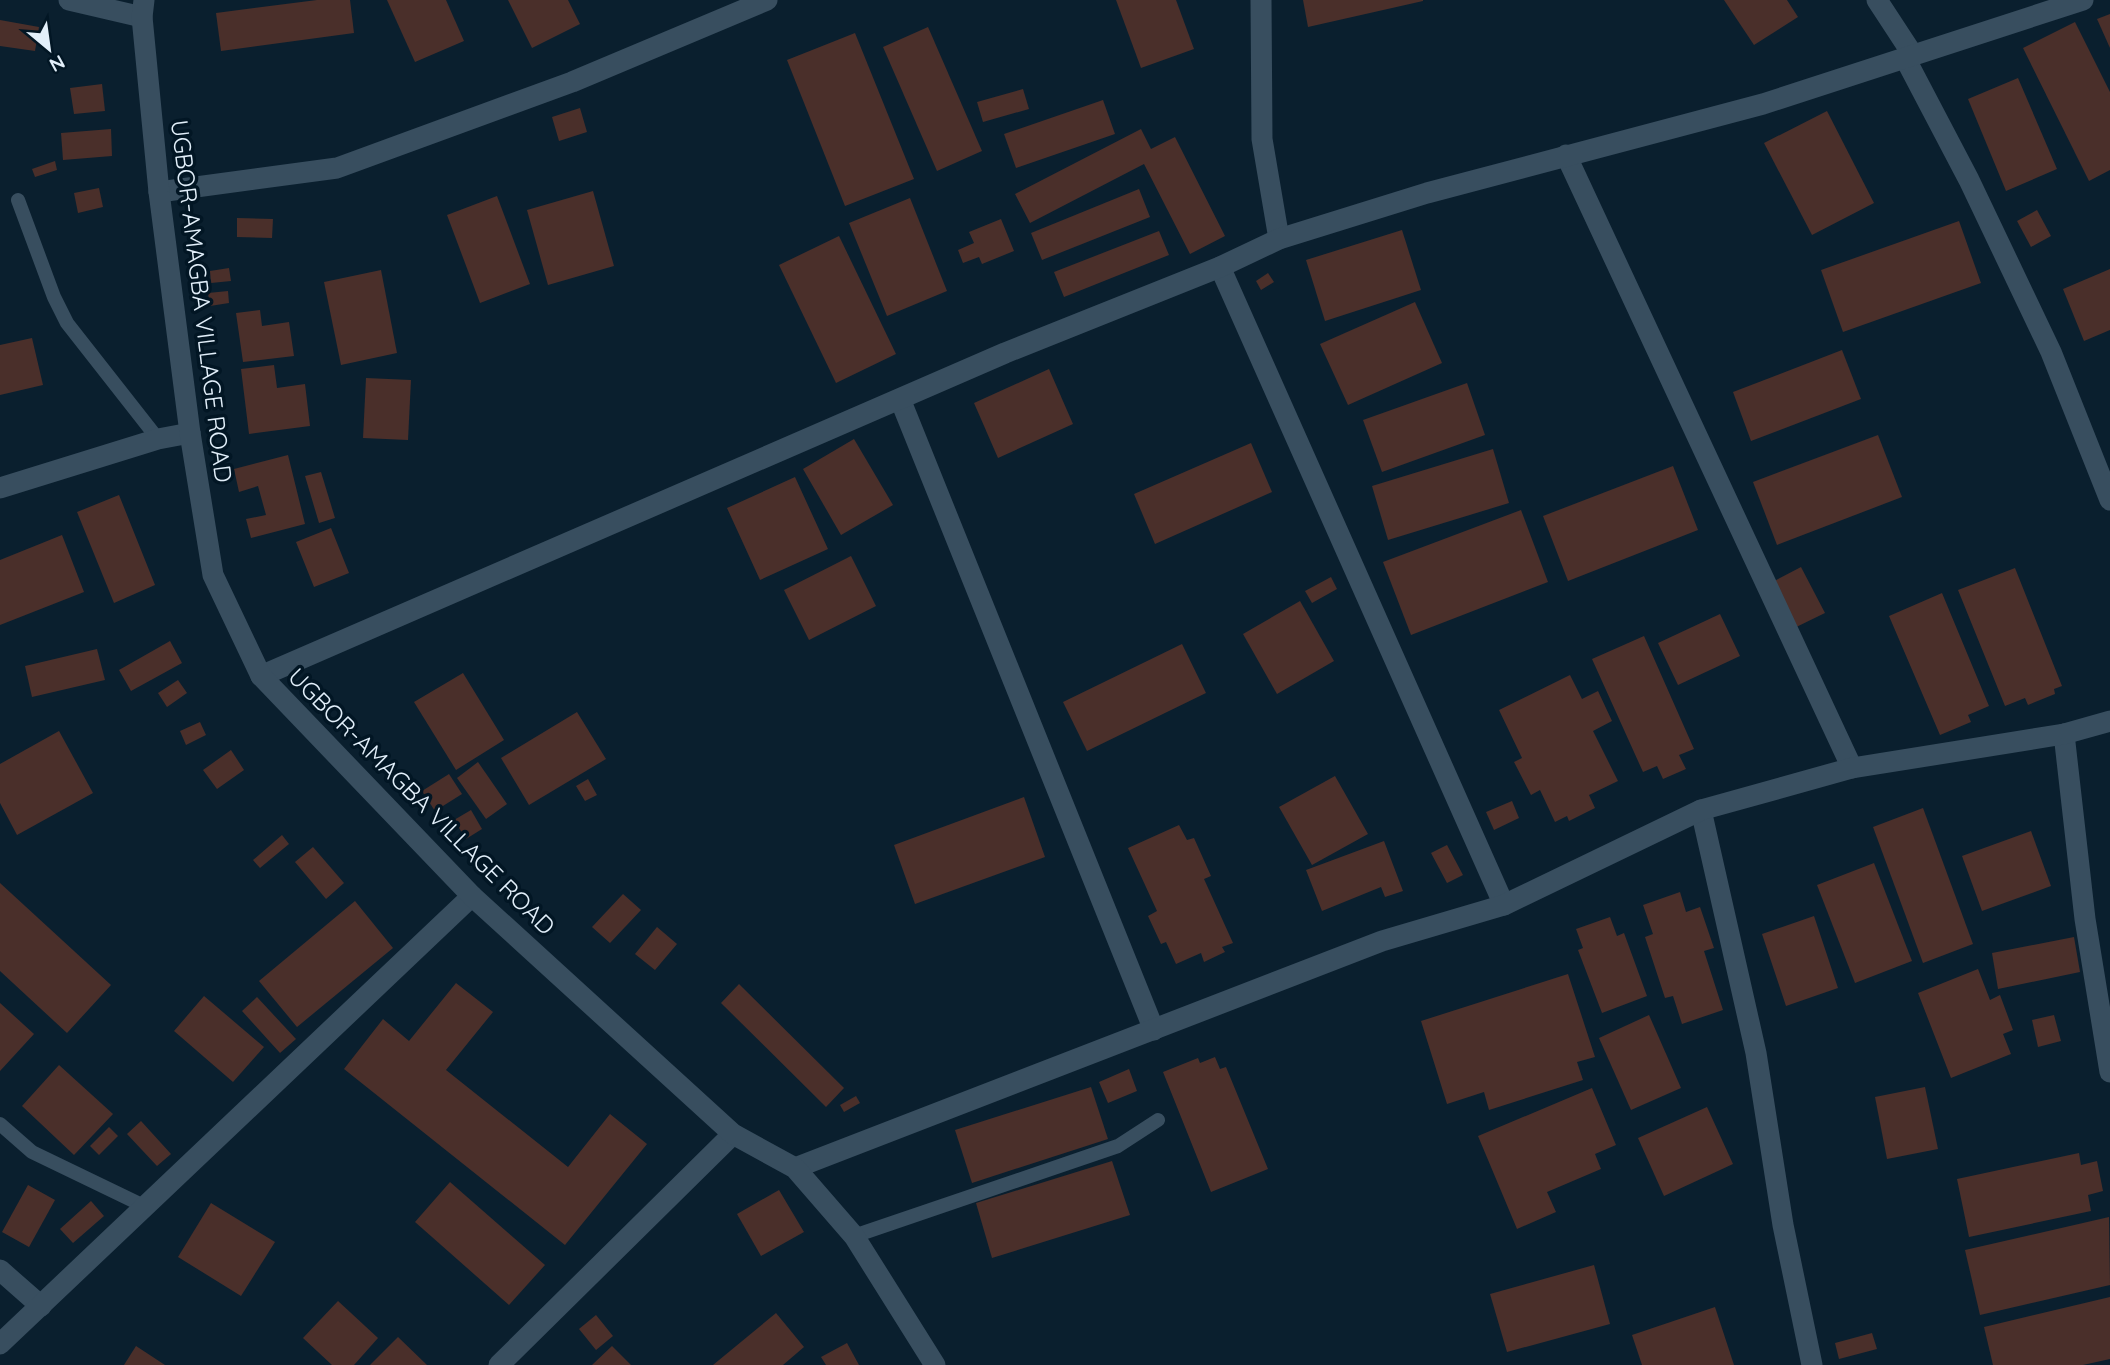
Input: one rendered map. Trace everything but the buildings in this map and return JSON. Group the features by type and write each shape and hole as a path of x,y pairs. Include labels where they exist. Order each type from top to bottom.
{"street":[{"path":"69,0 143,9"},
{"path":"159,192 337,169 572,82 768,0"},
{"path":"1261,0 1262,139 1279,239"},
{"path":"1877,0 1909,56 2052,352 2110,500"},
{"path":"261,676 1005,353 1220,267 1279,239 1427,193 1763,104 2083,0"},
{"name":"UGBOR-AMAGBA VILLAGE ROAD","path":"143,9 159,192 190,433 213,575 261,676 472,896 733,1134 795,1168 854,1236 935,1365"},
{"path":"1566,155 1852,768"},
{"path":"1220,267 1504,905"},
{"path":"900,399 1154,1030"},
{"path":"0,488 158,439 190,433"},
{"path":"795,1168 1382,941 1504,905 1701,810 1852,768 2064,734 2110,722"},
{"path":"2064,734 2085,919 2110,1072"},
{"path":"1701,810 1756,1053 1783,1225 1812,1365"},
{"path":"0,1344 472,896"},
{"path":"499,1365 733,1134"},
{"path":"0,1270 41,1306"}],"lane":[{"path":"18,200 54,297 67,323 158,439"},
{"path":"854,1236 1118,1146 1158,1120"},
{"path":"0,1124 32,1152 146,1207"}]}
